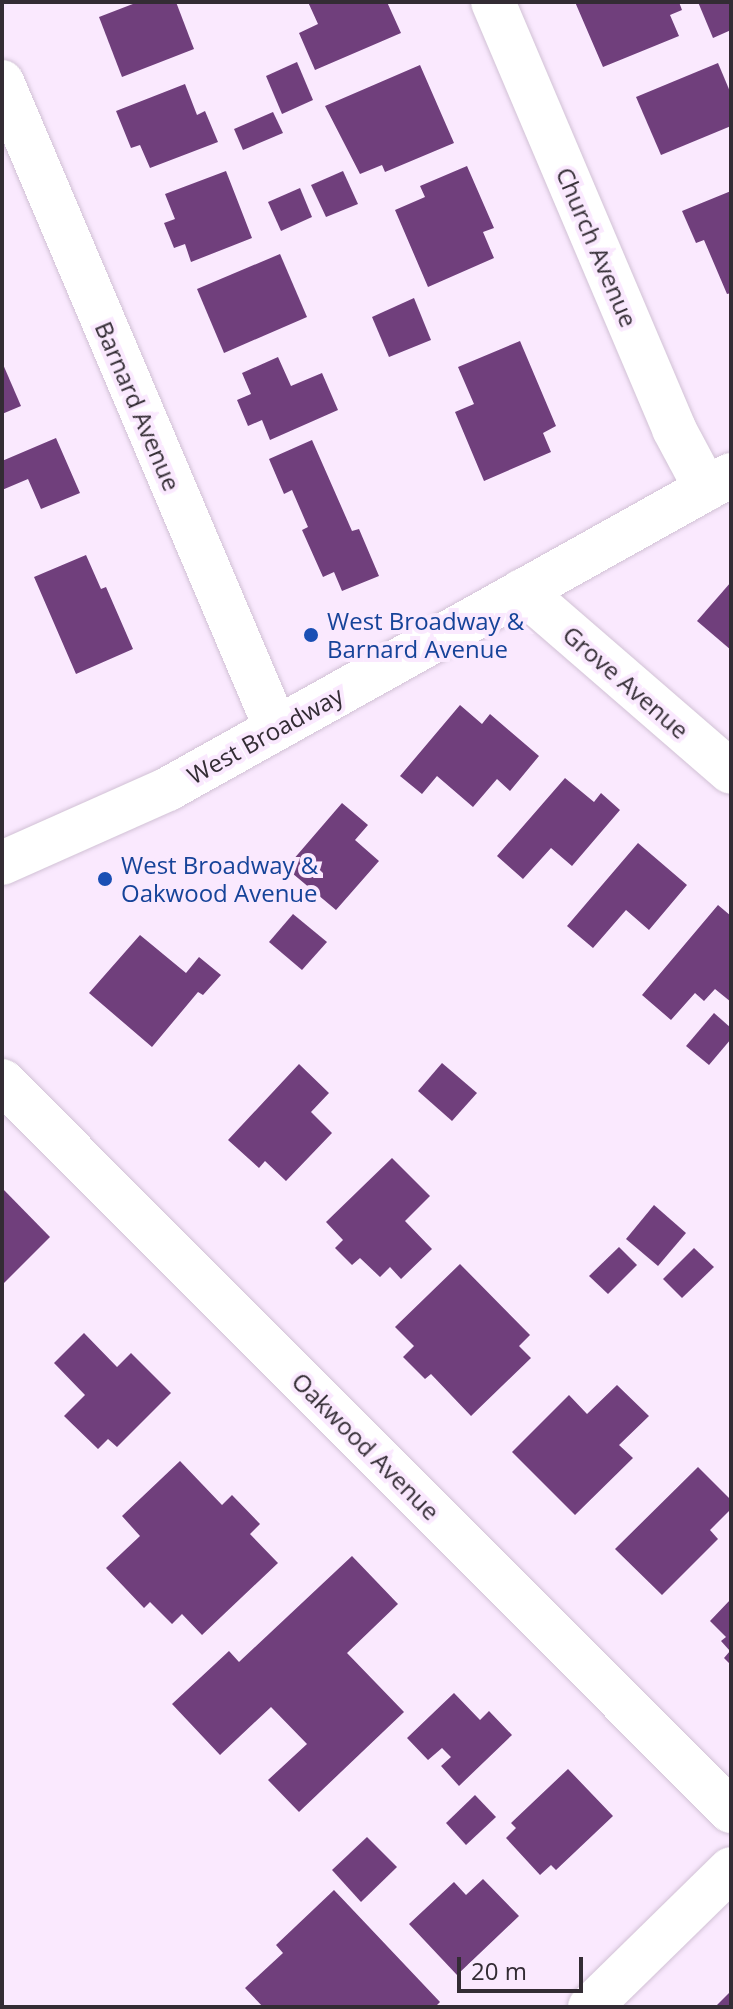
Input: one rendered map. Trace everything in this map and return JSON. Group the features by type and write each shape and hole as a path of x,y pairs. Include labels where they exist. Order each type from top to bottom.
{"street":[{"name":"Church Avenue","path":"493,2 674,429 718,482"},
{"name":"Barnard Avenue","path":"2,82 276,728"},
{"name":"West Broadway","path":"2,863 168,789 718,482"},
{"name":"Grove Avenue","path":"522,591 731,772"},
{"name":"Oakwood Avenue","path":"2,1081 731,1811"},
{"path":"590,2007 731,1869"}],"building":[{"path":"138,2 176,2 194,49 122,77 99,17"},
{"path":"308,2 387,2 401,33 315,70 299,33 318,24"},
{"path":"575,2 679,2 682,10 670,15 679,36 603,67"},
{"path":"698,2 731,2 731,30 713,38"},
{"path":"297,62 313,100 282,114 266,76"},
{"path":"718,63 731,94 731,126 661,155 636,97"},
{"path":"420,65 454,143 385,172 382,165 360,174 325,106"},
{"path":"185,84 197,115 205,111 218,142 150,168 140,145 131,148 116,111"},
{"path":"273,112 283,133 243,150 234,129"},
{"path":"467,166 494,228 483,232 494,258 428,287 395,210 425,197 420,186"},
{"path":"226,171 252,238 191,262 185,244 174,248 164,223 175,219 165,194"},
{"path":"343,171 358,204 326,217 311,185"},
{"path":"300,188 312,217 281,231 268,202"},
{"path":"731,191 731,293 727,294 704,240 696,243 682,211"},
{"path":"280,254 307,317 224,353 197,289"},
{"path":"414,298 431,340 389,357 372,317"},
{"path":"520,341 556,426 543,433 551,452 484,481 455,412 474,404 458,367"},
{"path":"278,357 291,386 322,373 338,410 270,440 262,420 248,426 237,400 251,394 242,373"},
{"path":"2,362 21,406 2,414"},
{"path":"56,438 80,493 41,509 28,479 2,490 2,461"},
{"path":"312,440 352,531 359,529 379,576 342,591 334,572 323,577 302,530 308,527 292,490 284,494 269,459"},
{"path":"86,555 101,589 106,587 133,649 76,674 34,577"},
{"path":"731,582 731,650 697,621"},
{"path":"460,705 482,724 490,714 539,756 510,791 497,779 473,807 437,776 422,794 400,776"},
{"path":"565,778 594,802 601,793 620,810 572,866 551,848 523,879 497,856"},
{"path":"342,803 368,825 355,840 379,861 336,910 286,868"},
{"path":"638,843 687,885 649,930 626,910 593,948 567,926"},
{"path":"718,905 731,916 731,1002 715,989 704,1001 695,993 671,1020 642,995"},
{"path":"293,914 327,942 302,970 269,942"},
{"path":"140,935 186,973 199,957 221,975 203,995 198,992 152,1047 89,993"},
{"path":"714,1013 731,1028 731,1039 709,1065 686,1046"},
{"path":"442,1063 477,1093 452,1121 418,1091"},
{"path":"299,1064 329,1093 311,1112 332,1133 286,1181 265,1161 259,1168 228,1140"},
{"path":"392,1158 430,1196 405,1221 432,1249 401,1279 390,1267 380,1277 360,1258 352,1265 335,1248 343,1240 326,1222"},
{"path":"2,1188 50,1237 2,1285"},
{"path":"654,1205 686,1233 658,1266 626,1239"},
{"path":"619,1247 637,1265 608,1294 589,1276"},
{"path":"694,1248 714,1267 682,1298 663,1279"},
{"path":"460,1264 530,1335 519,1346 531,1358 471,1416 431,1374 425,1379 403,1357 414,1346 395,1327"},
{"path":"84,1333 117,1367 131,1353 171,1393 117,1447 108,1439 98,1449 64,1416 85,1395 54,1363"},
{"path":"617,1385 649,1416 619,1445 633,1458 575,1515 512,1452 569,1395 587,1414"},
{"path":"180,1461 222,1505 232,1495 260,1524 250,1534 278,1563 202,1635 182,1614 172,1624 150,1602 144,1608 106,1568 140,1536 122,1516"},
{"path":"698,1467 731,1500 731,1509 710,1530 718,1539 662,1595 615,1549"},
{"path":"352,1556 398,1604 347,1653 404,1712 299,1812 268,1780 307,1744 271,1707 220,1755 172,1704 229,1651 239,1662"},
{"path":"731,1599 731,1665 724,1658 730,1651 721,1641 726,1637 710,1621"},
{"path":"454,1693 480,1720 489,1711 512,1735 459,1786 441,1766 451,1757 442,1748 428,1760 407,1738"},
{"path":"568,1769 613,1816 556,1870 551,1865 540,1875 506,1838 516,1828 511,1823"},
{"path":"475,1795 496,1817 466,1845 446,1823"},
{"path":"367,1837 397,1867 361,1902 332,1870"},
{"path":"483,1879 519,1916 457,1975 409,1924 454,1882 466,1895"},
{"path":"334,1890 440,2002 435,2007 263,2007 245,1988 283,1953 276,1945"},
{"path":"731,1991 731,2007 715,2007"}],"place":[{"name":"West Broadway & Barnard Avenue","path":"311,635"},
{"name":"West Broadway & Oakwood Avenue","path":"105,879"}]}
